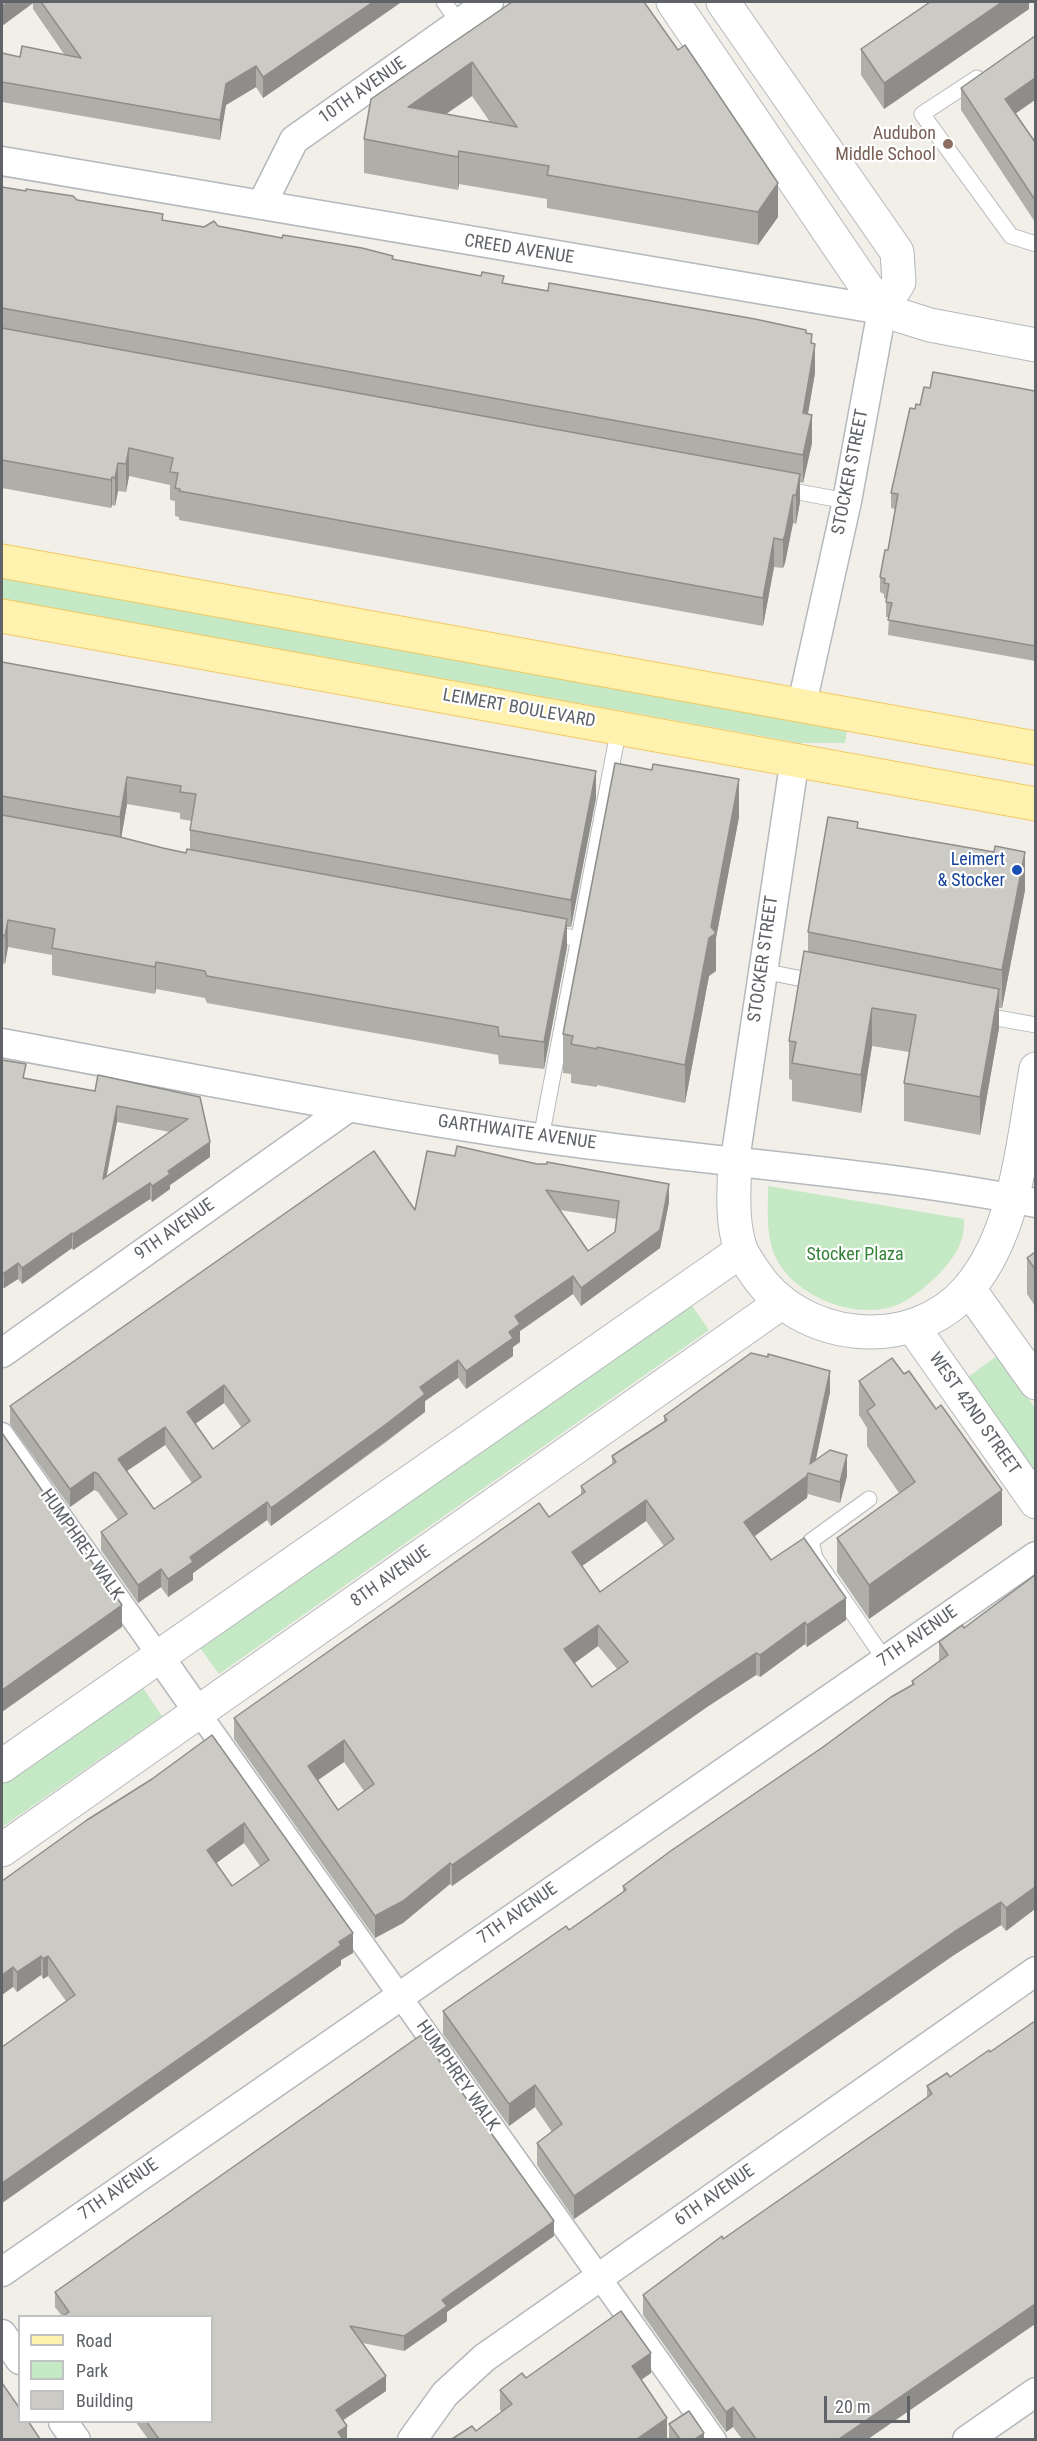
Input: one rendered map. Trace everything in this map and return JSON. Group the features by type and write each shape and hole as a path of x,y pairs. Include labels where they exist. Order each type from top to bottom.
{"main road":[{"path":"2,561 1035,748"},
{"name":"LEIMERT BOULEVARD","path":"2,616 795,758 1035,804"}],"street":[{"name":"10TH AVENUE","path":"262,204 294,140 452,12 489,2"},
{"path":"673,2 882,310"},
{"name":"STOCKER STREET","path":"723,2 897,252 899,282 882,310 847,501 802,704"},
{"name":"CREED AVENUE","path":"2,161 262,204 331,219 882,310 930,325 1035,345"},
{"name":"STOCKER STREET","path":"735,1160 795,758"},
{"name":"GARTHWAITE AVENUE","path":"2,1043 349,1107 542,1138 735,1160 1024,1201"},
{"path":"735,1160 734,1211 741,1251 758,1279 781,1303 814,1322 845,1331 878,1332 913,1327 944,1311 969,1289 1024,1201 1035,1070"},
{"name":"9TH AVENUE","path":"2,1353 349,1107"},
{"path":"2,1766 741,1251"},
{"path":"969,1289 1035,1383"},
{"name":"8TH AVENUE","path":"2,1850 781,1303"},
{"name":"WEST 42ND STREET","path":"913,1327 1035,1502"},
{"name":"HUMPHREY WALK","path":"2,1434 159,1656"},
{"name":"7TH AVENUE","path":"2,2272 1035,1556"},
{"path":"159,1656 199,1713"},
{"name":"HUMPHREY WALK","path":"199,1713 715,2439"},
{"name":"6TH AVENUE","path":"411,2439 445,2394 484,2358 1035,1971"},
{"path":"2,2334 18,2357"},
{"path":"967,2439 1035,2392"},
{"path":"64,2423 76,2439"}],"lane":[{"path":"988,70 922,114 1011,236 1035,244"},
{"path":"764,486 847,501"},
{"path":"542,1138 619,727"},
{"path":"534,931 580,939"},
{"path":"762,971 836,986"},
{"path":"964,1012 1035,1026"},
{"path":"868,1499 811,1541 815,1558 885,1660"}],"green space":[{"path":"2,577 847,730 845,743 800,743 2,599"},
{"name":"Stocker Plaza","path":"768,1186 964,1219 963,1235 954,1256 944,1269 908,1299 897,1305 880,1309 862,1310 843,1307 807,1291 781,1266 773,1251 769,1235"},
{"path":"688,1300 709,1330 219,1674 197,1644"},
{"path":"998,1355 1035,1408 1035,1473 967,1378"},
{"path":"141,1685 162,1716 2,1827 2,1782"}],"building":[{"path":"41,2 373,2 263,77 256,66 226,84 220,120 2,82 2,53 20,57 22,46 81,58"},
{"path":"512,2 644,2 678,50 685,45 778,183 758,212 547,175 549,166 459,151 458,157 364,139 371,99","holes":["472,62 517,127 408,107"]},
{"path":"930,2 1002,2 884,83 861,49"},
{"path":"1035,36 1035,78 1005,99 1035,142 1035,200 961,88"},
{"path":"2,187 73,196 77,200 163,214 162,220 204,227 214,221 218,226 282,238 283,235 362,248 393,256 392,259 481,276 482,272 504,276 502,283 548,291 549,283 806,330 806,333 812,334 811,343 815,344 803,413 812,415 803,455 2,308"},
{"path":"2,328 800,474 796,495 793,495 783,540 774,538 763,598 179,491 180,489 175,488 178,473 170,472 173,458 129,448 126,464 118,463 115,478 112,477 111,480 2,460"},
{"path":"933,372 1035,391 1035,646 888,620 892,603 886,602 889,584 884,583 885,579 880,577 885,550 888,550 898,494 891,493 910,408 915,409 916,404 920,405 924,387 930,388"},
{"path":"2,662 596,771 571,900 190,830 196,794 180,792 181,786 127,777 120,817 2,796"},
{"path":"615,763 652,770 653,764 739,779 711,927 716,933 709,938 685,1065 571,1044 573,1036 563,1034"},
{"path":"2,815 116,836 186,853 187,849 567,919 544,1042 499,1036 498,1027 207,976 205,971 156,962 155,967 52,948 55,929 8,920 5,936 2,935"},
{"path":"828,817 858,822 857,828 907,837 994,852 995,846 1025,852 1002,970 808,932"},
{"path":"804,951 999,989 980,1097 904,1083 916,1015 872,1008 861,1075 792,1063 796,1042 789,1041"},
{"path":"2,1060 26,1064 23,1078 95,1091 98,1075 200,1097 210,1142 168,1171 170,1174 152,1186 150,1183 22,1268 18,1263 2,1273","holes":["117,1106 188,1119 103,1179"]},
{"path":"457,1146 537,1164 547,1164 547,1162 669,1184 660,1230 581,1288 573,1276 515,1316 520,1324 509,1332 513,1338 466,1371 458,1360 420,1387 425,1394 385,1425 271,1508 267,1502 190,1557 193,1562 168,1579 161,1569 138,1585 101,1532 127,1514 98,1474 94,1472 70,1489 10,1406 374,1151 415,1210 427,1151 455,1156","holes":["546,1190 619,1201 615,1232 588,1251","224,1385 250,1421 213,1449 187,1412","165,1427 201,1477 154,1509 118,1459"]},
{"path":"1035,1252 1035,1269 1027,1258"},
{"path":"751,1353 768,1357 768,1354 830,1371 810,1464 830,1450 847,1455 840,1482 808,1473 744,1522 771,1560 804,1538 846,1598 807,1625 805,1622 760,1655 756,1653 707,1686 452,1865 450,1863 403,1901 375,1916 234,1718 539,1503 549,1517 585,1492 581,1486 616,1462 612,1456 667,1420 664,1416","holes":["646,1500 674,1539 600,1592 572,1552","598,1625 628,1662 592,1687 564,1649","344,1740 374,1784 338,1810 308,1766"]},
{"path":"892,1358 904,1374 909,1371 936,1409 941,1405 1002,1490 869,1585 837,1538 915,1482 867,1411 875,1405 859,1381"},
{"path":"2,1433 122,1605 2,1690"},
{"path":"1035,1575 1035,1887 1006,1908 1001,1902 954,1932 574,2196 537,2143 562,2124 535,2085 509,2104 443,2011 566,1926 569,1930 626,1890 623,1886 672,1850 823,1747 891,1697 914,1684 912,1681 948,1655 939,1642 962,1625 964,1628"},
{"path":"212,1735 353,1933 339,1942 341,1945 2,2183 2,2047 75,1995 48,1956 43,1959 41,1956 17,1972 13,1967 2,1975 2,1881 87,1820 152,1779","holes":["244,1823 269,1860 232,1886 207,1850"]},
{"path":"1035,2021 1035,2304 839,2439 756,2439 733,2407 726,2412 643,2295 722,2236 723,2239 932,2094 927,2086 947,2073 950,2077"},
{"path":"421,2035 554,2221 442,2300 447,2306 404,2336 350,2326 386,2376 336,2410 347,2426 338,2432 343,2439 159,2439 147,2423 213,2423 213,2315 64,2315 69,2312 55,2292"},
{"path":"621,2311 651,2353 632,2366 667,2418 637,2439 452,2439 472,2426 476,2431 512,2404 500,2390 522,2373 526,2378"},
{"path":"2,2383 18,2406 18,2423 29,2423 40,2439 2,2439"},
{"path":"689,2411 704,2433 695,2439 680,2439 669,2424"}],"place":[{"name":"Audubon Middle School","path":"948,144"},
{"name":"Leimert & Stocker","path":"1017,870"}]}
